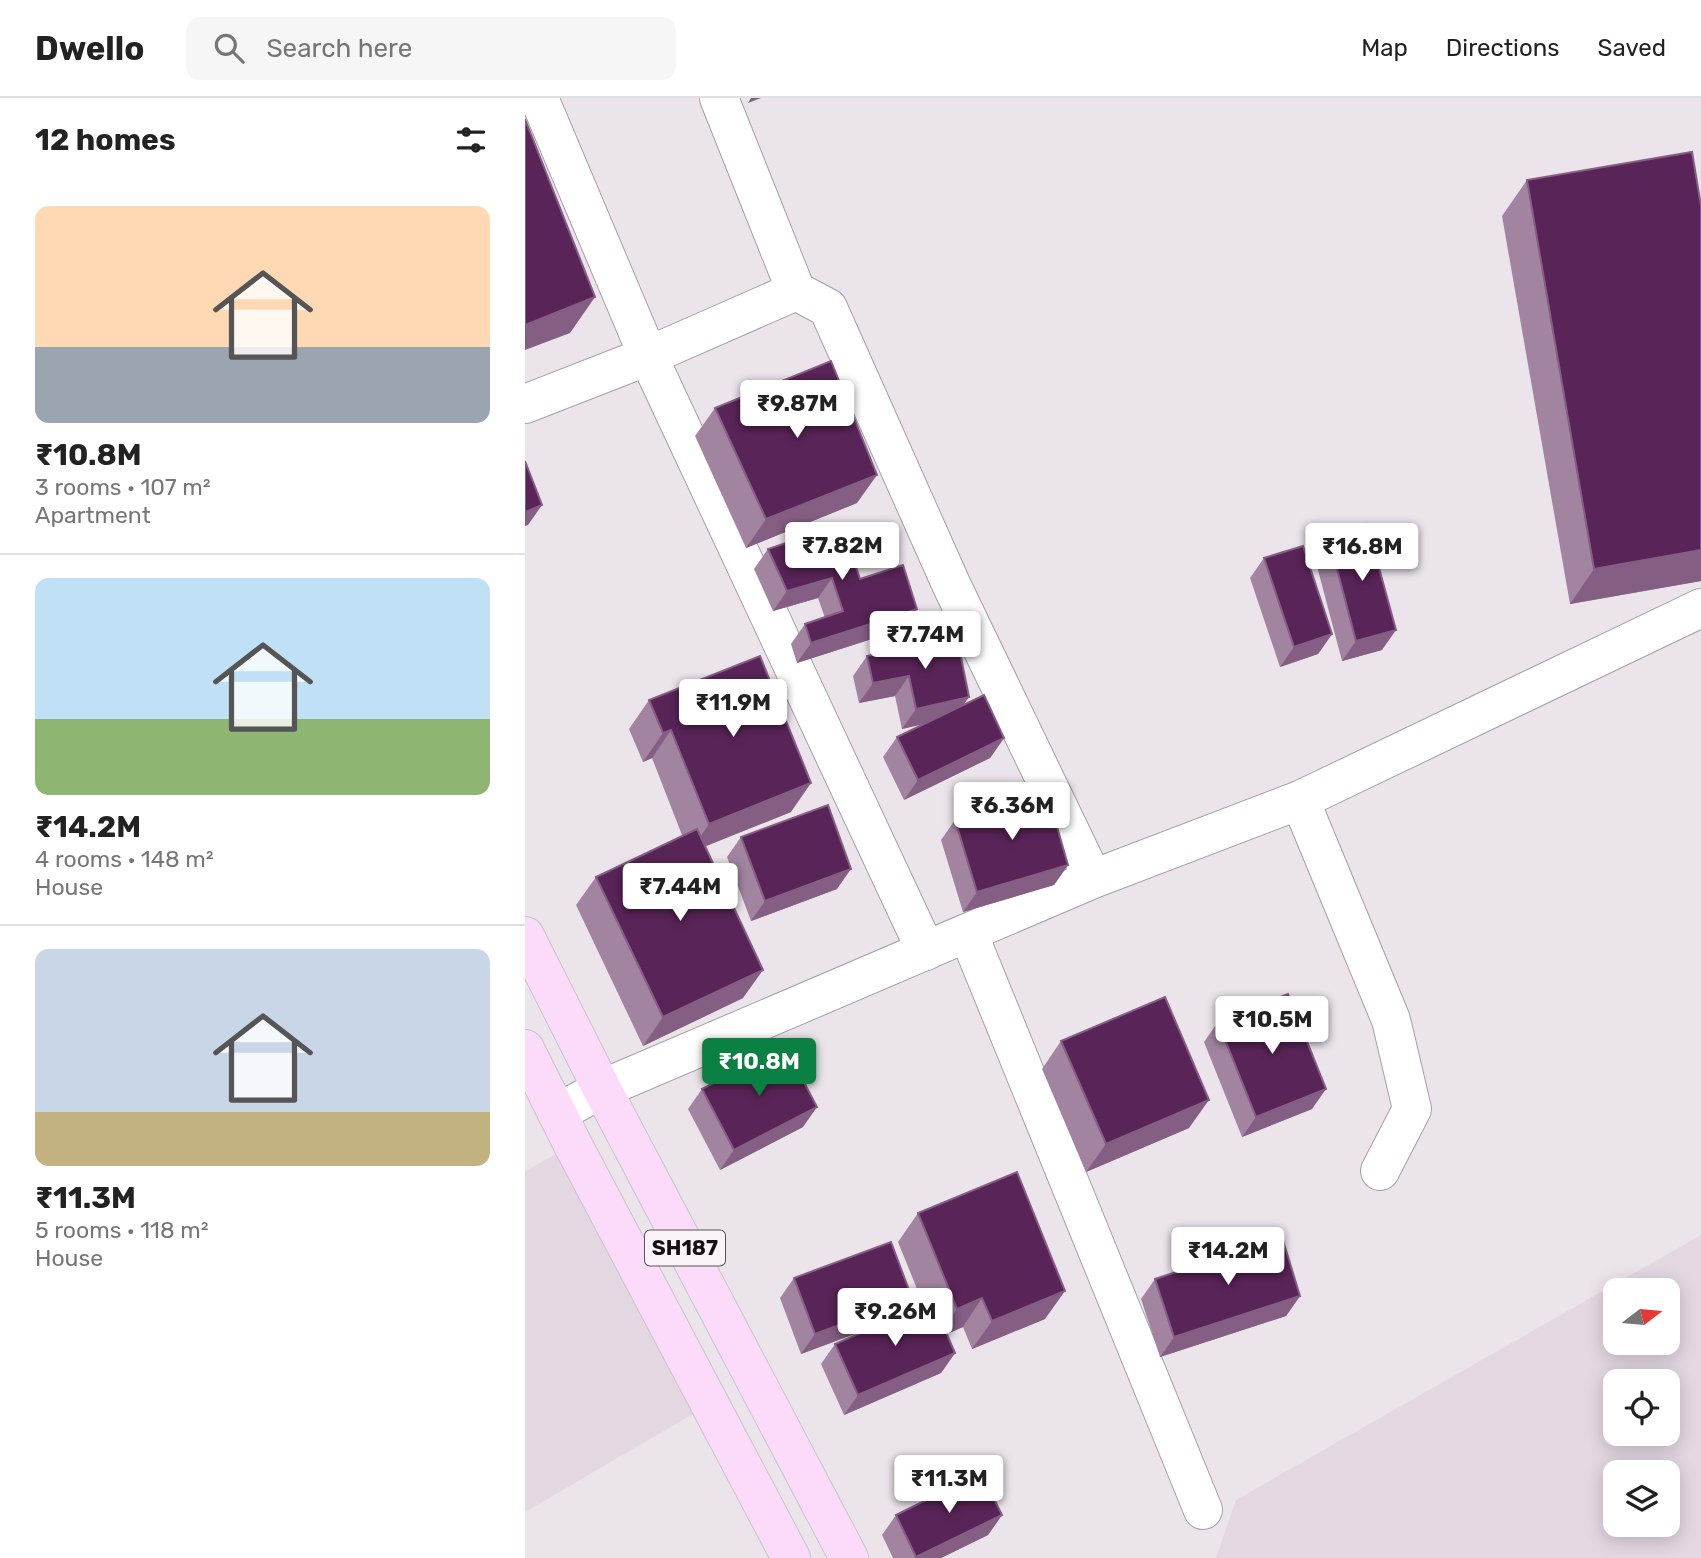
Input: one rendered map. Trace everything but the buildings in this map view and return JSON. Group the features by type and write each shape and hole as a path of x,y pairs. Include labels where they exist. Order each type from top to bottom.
{"main road":[{"name":"SH187","path":"525,936 602,1089 849,1558"},
{"name":"SH187","path":"525,1049 791,1558"}],"street":[{"path":"539,98 648,356 926,951"},
{"path":"719,98 796,291 828,308 951,584 1093,879"},
{"path":"525,404 648,356 796,291"},
{"path":"557,1113 602,1089 1093,879 1300,800 1701,608"},
{"path":"1300,800 1391,1020 1412,1109 1381,1171"},
{"path":"968,933 1203,1510"}],"shaded area":[{"path":"573,1145 710,1404 525,1512 525,1171"},
{"path":"1701,1235 1701,1558 1216,1558 1236,1500 1603,1291 1603,1355 1680,1355 1680,1278 1626,1278"}]}
